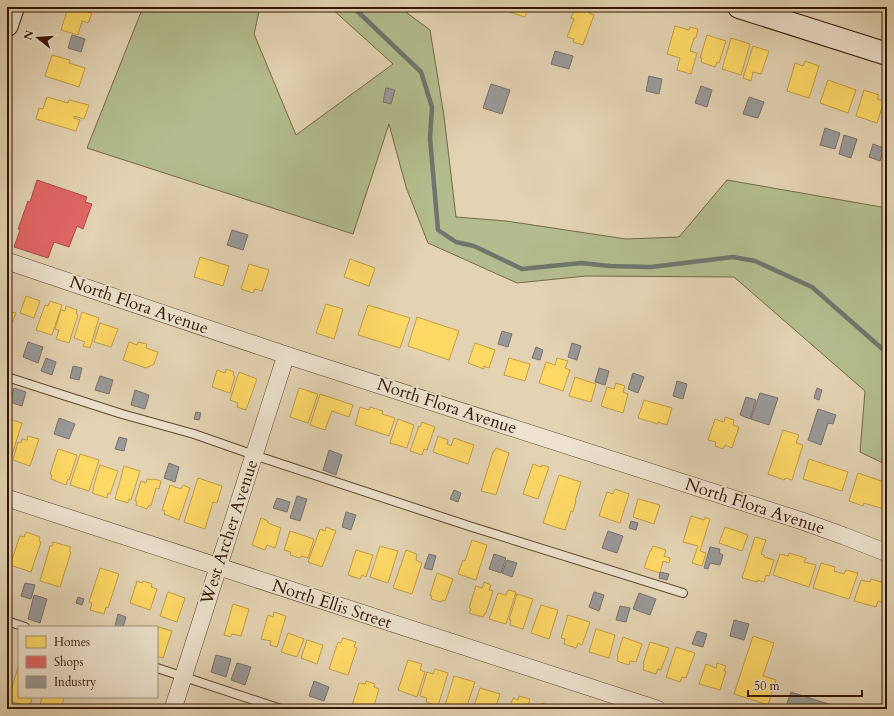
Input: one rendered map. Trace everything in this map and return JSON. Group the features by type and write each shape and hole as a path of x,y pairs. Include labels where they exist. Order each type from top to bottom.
{"street":[{"path":"7,25 13,7"},
{"path":"739,7 887,54"},
{"name":"North Flora Avenue","path":"7,261 286,355 802,521 887,553"},
{"name":"West Archer Avenue","path":"173,709 286,355"},
{"name":"North Ellis Street","path":"7,498 657,709"}],"lane":[{"path":"7,377 122,414 194,434 254,456 683,593"},
{"path":"7,621 22,626"},
{"path":"158,668 281,709"}],"green space":[{"path":"143,7 260,7 254,34 296,135 393,64 330,7 399,7 430,30 444,116 456,217 506,221 626,239 679,237 727,180 887,208 887,419 885,431 887,432 887,465 860,452 865,391 734,277 586,276 517,283 428,243 406,187 389,124 353,234 87,148"}],"building: Homes":[{"path":"68,7 92,13 88,23 82,21 78,35 61,30"},
{"path":"504,7 528,7 525,17 503,10"},
{"path":"575,7 591,7 589,13 594,15 583,45 573,42 574,39 567,37 574,19 571,18"},
{"path":"675,26 689,30 690,27 698,29 690,51 697,53 691,74 677,70 680,58 667,54"},
{"path":"707,35 726,41 719,63 717,62 715,67 701,62 702,58 700,58"},
{"path":"731,38 750,44 741,75 722,69"},
{"path":"753,46 769,51 761,74 753,72 751,81 743,78"},
{"path":"52,55 70,60 69,63 85,68 79,87 45,76"},
{"path":"805,61 819,66 809,98 787,91 795,63 803,66"},
{"path":"828,80 856,90 848,113 820,103"},
{"path":"864,90 879,95 877,99 884,101 877,123 856,116"},
{"path":"47,97 68,103 69,100 89,105 84,119 74,116 74,118 80,120 76,131 36,119 39,108 43,109"},
{"path":"200,257 229,266 223,286 194,277"},
{"path":"350,259 375,268 369,286 344,277"},
{"path":"249,264 269,270 262,291 255,289 253,293 241,289"},
{"path":"26,296 40,301 34,318 20,313"},
{"path":"50,301 62,305 52,335 36,330 45,305 48,306"},
{"path":"326,304 343,309 334,339 316,333"},
{"path":"368,305 410,318 400,348 358,335"},
{"path":"66,306 77,310 76,314 78,315 69,343 56,339 59,330 55,329 61,310 65,311"},
{"path":"7,311 16,313 12,323 7,321"},
{"path":"82,312 99,318 90,348 83,346 85,342 74,338"},
{"path":"417,317 459,331 449,360 408,346"},
{"path":"100,323 118,329 111,347 94,342"},
{"path":"129,342 137,345 138,342 147,344 146,348 158,352 154,364 146,368 123,360"},
{"path":"475,343 495,350 489,368 484,366 484,369 468,363"},
{"path":"509,358 530,364 525,381 504,375"},
{"path":"557,358 568,361 565,368 570,370 563,391 539,383 546,362 555,365"},
{"path":"226,369 234,372 233,375 235,376 230,393 212,387 217,370 225,373"},
{"path":"239,372 257,379 246,410 237,407 238,403 230,400"},
{"path":"575,377 596,384 591,402 569,396"},
{"path":"616,383 625,386 623,392 628,394 623,413 601,406 607,387 614,389"},
{"path":"299,388 318,394 308,423 290,417"},
{"path":"320,394 353,405 349,417 332,411 325,430 310,425"},
{"path":"644,400 672,408 667,425 638,418"},
{"path":"360,407 369,410 370,407 383,411 382,414 395,418 389,436 355,425"},
{"path":"725,417 734,420 733,425 739,427 732,448 725,445 723,449 715,446 716,442 708,440 715,419 724,422"},
{"path":"398,419 414,425 407,448 390,443"},
{"path":"12,420 22,423 9,464 7,464 7,423 10,424"},
{"path":"422,422 435,427 427,450 424,449 422,455 410,451 419,426 420,427"},
{"path":"783,430 799,435 796,443 803,445 792,480 785,478 784,480 768,474"},
{"path":"28,436 39,439 30,466 13,460 18,442 21,443 22,439 27,440"},
{"path":"438,436 448,440 447,444 451,446 454,438 474,445 468,464 433,452"},
{"path":"496,448 509,453 496,495 481,491 493,452"},
{"path":"58,449 77,455 66,485 51,479 52,475 50,474"},
{"path":"80,454 99,460 89,491 70,485"},
{"path":"809,459 848,472 842,491 803,479"},
{"path":"533,464 541,467 542,465 549,467 538,499 523,494"},
{"path":"100,465 118,471 110,494 108,493 107,498 92,493"},
{"path":"124,466 140,471 131,500 129,499 128,503 115,499"},
{"path":"858,473 887,483 887,510 864,503 863,506 849,501"},
{"path":"559,475 581,482 573,512 571,511 565,530 543,523"},
{"path":"198,478 222,486 217,503 213,502 205,529 184,522"},
{"path":"147,479 161,481 159,489 156,488 151,506 149,505 147,509 136,505 137,502 135,501 141,481 146,483"},
{"path":"170,485 181,489 183,485 190,488 179,520 164,514 165,511 162,510"},
{"path":"615,489 629,494 620,523 599,516 607,492 613,494"},
{"path":"638,499 660,505 654,524 633,517"},
{"path":"691,516 704,520 705,517 710,519 700,551 706,553 702,566 692,563 698,546 683,542"},
{"path":"261,518 268,521 268,523 281,528 275,548 267,545 265,550 252,545"},
{"path":"326,527 336,531 322,567 308,562 320,529 325,531"},
{"path":"725,527 748,535 742,551 719,543"},
{"path":"290,531 314,539 308,558 301,556 300,558 290,555 291,552 284,550"},
{"path":"26,532 40,537 39,541 41,542 31,572 10,565 20,536 24,537"},
{"path":"755,537 766,540 761,554 764,555 764,557 774,560 769,576 766,575 764,582 757,580 757,582 742,578"},
{"path":"472,540 487,545 476,580 458,574 463,560 465,561"},
{"path":"53,542 71,547 69,551 71,552 60,587 40,581 50,546 52,546"},
{"path":"380,546 398,551 388,583 370,577"},
{"path":"653,546 666,550 664,556 670,558 669,563 663,561 660,573 644,568"},
{"path":"356,550 373,555 366,577 362,575 360,579 348,575"},
{"path":"406,550 417,554 416,560 422,563 412,594 393,588"},
{"path":"789,553 806,558 804,562 816,565 809,587 773,575 780,554 788,556"},
{"path":"821,563 835,567 834,571 844,574 846,570 858,573 849,599 813,588"},
{"path":"100,568 119,574 108,608 106,607 104,614 90,610 92,603 89,602"},
{"path":"437,573 453,579 445,601 442,600 441,602 431,599 432,596 430,595"},
{"path":"871,579 885,583 884,585 887,586 887,604 878,601 876,607 854,601 861,580 870,582"},
{"path":"137,581 152,584 151,587 157,589 150,610 130,603"},
{"path":"484,582 491,585 489,590 493,591 486,613 483,617 469,613 471,609 469,608 476,586 482,588"},
{"path":"508,590 516,592 506,624 489,619 498,593 506,595"},
{"path":"168,592 185,598 177,622 160,616"},
{"path":"517,594 533,599 523,629 510,625 511,620 509,620"},
{"path":"233,604 249,609 241,636 232,634 231,637 224,635"},
{"path":"541,605 558,610 549,639 531,633"},
{"path":"274,612 286,616 277,647 270,645 271,641 261,639 268,615 273,617"},
{"path":"568,615 590,622 582,645 578,643 576,648 564,644 565,639 561,638"},
{"path":"158,627 172,631 163,658 158,656"},
{"path":"596,629 615,635 609,658 589,652"},
{"path":"288,633 304,639 297,657 281,652"},
{"path":"753,636 774,643 763,676 776,680 768,705 734,694"},
{"path":"623,637 642,644 636,662 630,661 629,665 617,661 617,656"},
{"path":"343,638 356,642 354,647 357,648 348,675 329,669 338,642 341,643"},
{"path":"307,640 323,645 317,664 301,658"},
{"path":"650,642 669,648 661,670 658,669 656,674 643,670 643,664"},
{"path":"676,647 695,653 686,678 682,677 680,682 666,677"},
{"path":"408,660 422,664 420,670 425,672 417,697 398,690"},
{"path":"717,663 726,666 724,671 726,671 720,690 699,684 706,664 716,668"},
{"path":"18,667 18,698 32,698 31,703 25,705 8,701"},
{"path":"435,669 448,673 438,706 426,702 427,698 420,696 427,672 433,674"},
{"path":"454,676 475,682 466,709 444,709"},
{"path":"366,681 375,684 374,687 379,689 374,706 368,704 366,709 351,709 359,683 365,684"},
{"path":"480,688 500,694 495,709 473,709"},
{"path":"519,696 530,699 527,709 509,709 513,698 518,700"},
{"path":"42,698 64,698 61,709 39,709"},
{"path":"542,703 559,709 540,709"}],"building: Shops":[{"path":"37,180 87,197 85,202 92,204 83,229 77,226 69,247 54,242 48,258 14,247 20,230 18,229 28,201 30,202"}],"building: Industry":[{"path":"72,35 85,39 81,52 68,48"},
{"path":"555,51 573,56 569,69 551,64"},
{"path":"649,76 662,79 659,94 646,91"},
{"path":"491,84 510,90 502,114 483,108"},
{"path":"701,86 712,90 707,107 695,103"},
{"path":"386,88 395,90 391,104 383,102"},
{"path":"749,97 764,102 758,118 743,114"},
{"path":"825,128 840,133 835,149 820,145"},
{"path":"844,135 857,139 851,158 839,154"},
{"path":"873,144 884,148 880,161 869,157"},
{"path":"232,230 248,235 243,250 227,245"},
{"path":"502,331 512,334 508,347 498,344"},
{"path":"28,342 43,347 38,363 23,357"},
{"path":"572,343 581,346 577,360 568,357"},
{"path":"536,347 543,350 540,360 532,358"},
{"path":"46,358 56,362 52,375 41,371"},
{"path":"73,366 82,368 79,380 70,378"},
{"path":"599,368 609,371 605,385 595,382"},
{"path":"633,373 644,377 638,393 628,389"},
{"path":"100,376 113,380 109,394 95,390"},
{"path":"677,381 687,384 683,399 673,396"},
{"path":"14,388 26,392 22,406 10,402"},
{"path":"817,388 822,390 819,400 814,398"},
{"path":"135,390 149,395 145,409 131,405"},
{"path":"760,393 778,398 769,425 751,419"},
{"path":"746,397 756,400 750,419 740,415"},
{"path":"818,409 836,415 833,424 828,423 821,445 808,440"},
{"path":"196,412 201,413 199,420 194,419"},
{"path":"59,418 75,424 69,439 54,434"},
{"path":"119,437 127,439 124,451 115,449"},
{"path":"329,450 342,455 336,475 323,470"},
{"path":"169,463 179,467 175,482 164,478"},
{"path":"454,490 461,493 458,502 450,499"},
{"path":"297,496 307,499 300,521 290,518"},
{"path":"277,498 290,502 287,512 273,508"},
{"path":"346,512 356,515 351,530 342,527"},
{"path":"631,521 638,523 636,530 629,528"},
{"path":"608,531 623,536 617,553 602,548"},
{"path":"710,547 720,549 719,553 723,555 720,565 710,563 708,569 704,568"},
{"path":"429,554 436,556 432,570 424,568"},
{"path":"494,554 506,558 501,573 489,569"},
{"path":"507,560 517,563 512,577 502,573"},
{"path":"660,572 669,574 667,580 659,578"},
{"path":"25,583 35,585 31,599 21,596"},
{"path":"594,592 604,595 599,611 589,607"},
{"path":"639,593 656,599 650,615 633,609"},
{"path":"34,595 47,599 40,623 28,619"},
{"path":"78,597 84,599 82,605 76,603"},
{"path":"620,606 630,608 626,622 616,620"},
{"path":"118,614 126,617 123,626 115,626"},
{"path":"734,620 749,624 744,640 730,636"},
{"path":"697,631 707,634 703,647 692,644"},
{"path":"216,655 231,659 226,677 211,672"},
{"path":"237,663 251,667 245,685 231,680"},
{"path":"314,681 329,687 324,701 309,696"},
{"path":"791,692 844,709 785,709"}],"waterway":[{"path":"353,7 421,72 432,107 430,138 438,230 456,242 474,246 522,269 581,263 610,266 651,267 733,257 755,261 812,287 887,353"}]}
